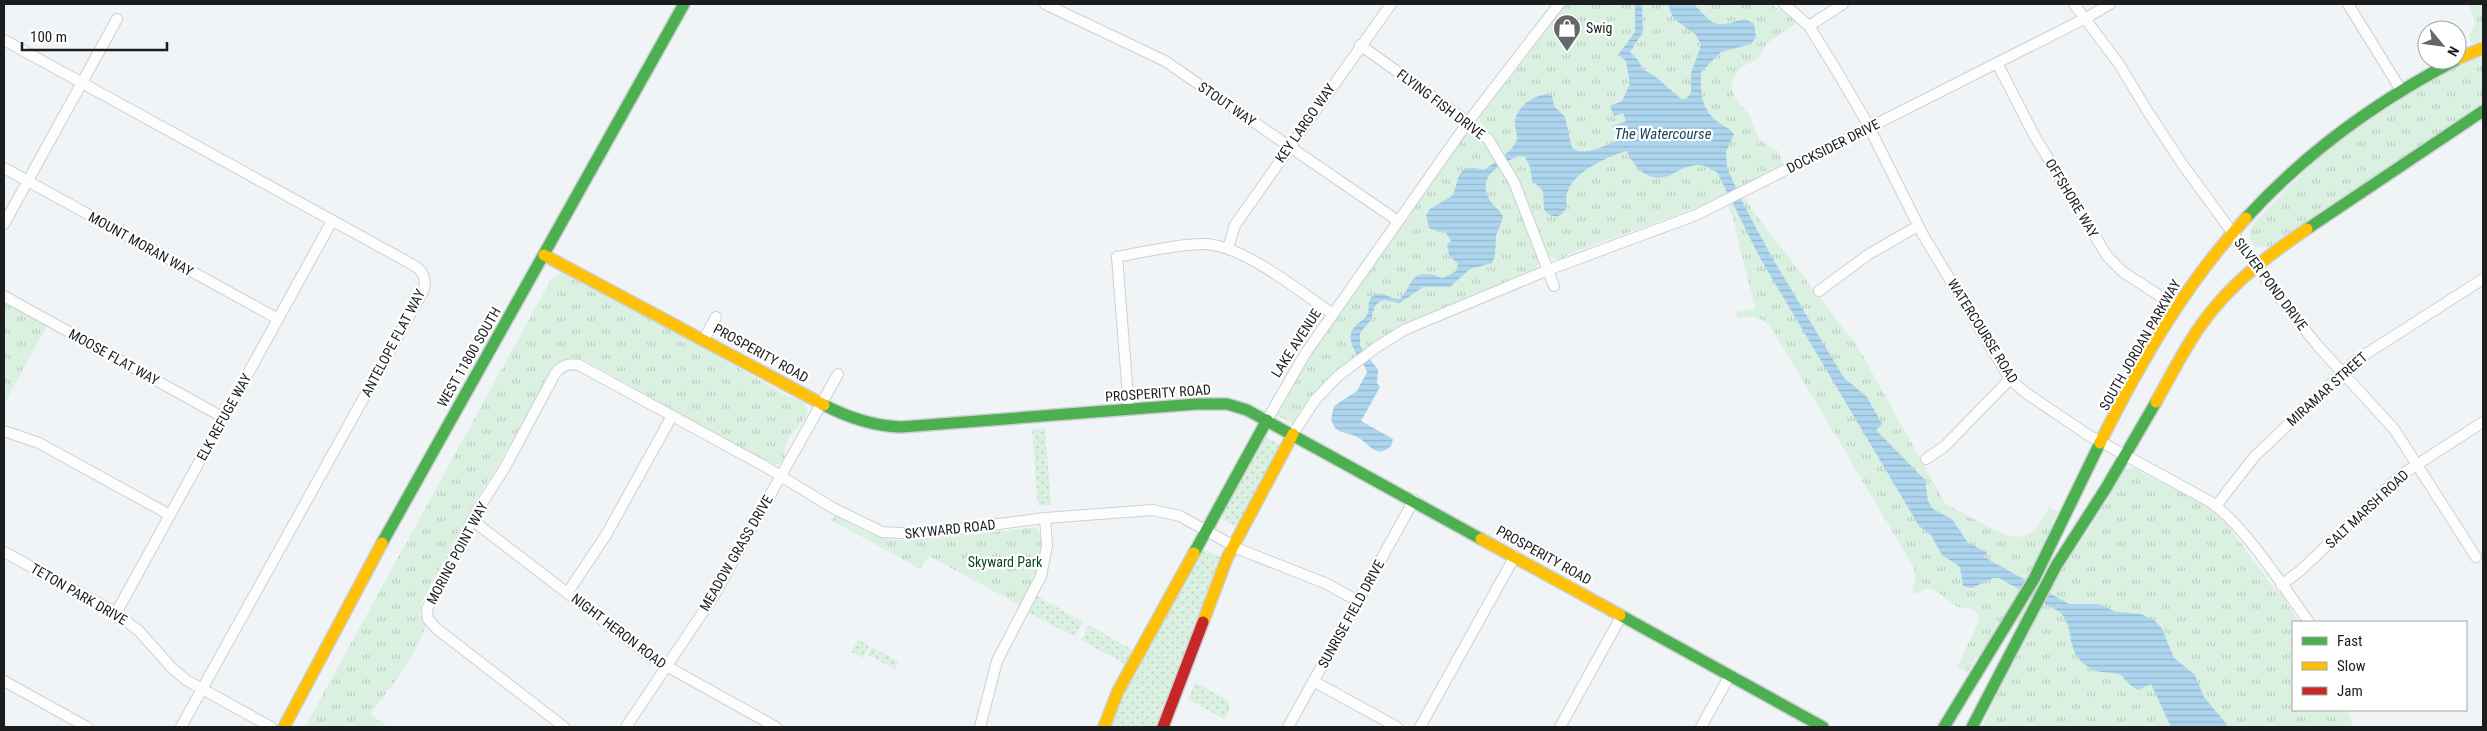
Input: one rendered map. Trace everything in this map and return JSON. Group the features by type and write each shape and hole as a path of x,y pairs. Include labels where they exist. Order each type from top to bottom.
{"street":[{"name":"WEST 11800 SOUTH","path":"284,727 369,567 684,4"},
{"name":"STOUT WAY","path":"1045,4 1165,62 1398,221"},
{"name":"KEY LARGO WAY","path":"1228,248 1235,225 1288,147 1391,4"},
{"name":"LAKE AVENUE","path":"1104,727 1118,691 1298,364 1468,122 1558,4"},
{"name":"WATERCOURSE ROAD","path":"1784,4 1809,26 1870,128 1918,226 2010,378 2032,398 2101,443 2216,506 2239,528 2308,621"},
{"path":"1809,26 1843,4"},
{"name":"SILVER POND DRIVE","path":"2074,4 2119,64 2168,144 2305,330 2387,420 2476,557"},
{"name":"DOCKSIDER DRIVE","path":"1548,270 1704,211 2086,18 2110,4"},
{"path":"2348,4 2401,90"},
{"path":"4,224 117,19"},
{"name":"ANTELOPE FLAT WAY","path":"4,40 418,268 423,274 424,287 181,727"},
{"name":"FLYING FISH DRIVE","path":"1360,45 1483,134 1509,172 1554,286"},
{"name":"SOUTH JORDAN PARKWAY","path":"2467,55 2483,48"},
{"name":"OFFSHORE WAY","path":"1997,63 2034,135 2107,256 2123,272 2177,307"},
{"name":"SOUTH JORDAN PARKWAY","path":"1944,727 2012,619 2044,560 2101,443 2177,307 2207,264 2251,212 2325,143 2365,112 2438,70"},
{"path":"1972,727 2023,625 2056,566 2125,455 2198,330 2227,294 2257,265 2483,111"},
{"name":"MOUNT MORAN WAY","path":"4,168 278,319"},
{"name":"ELK REFUGE WAY","path":"116,613 332,221"},
{"path":"1820,291 1869,254 1918,226"},
{"path":"1130,409 1117,257 1204,244 1228,248 1276,276 1333,314"},
{"name":"PROSPERITY ROAD","path":"544,255 857,422 888,427 1130,409 1218,404 1237,406 1267,420 1414,500 1824,727"},
{"path":"1163,727 1233,545 1293,434 1315,400 1350,366 1374,349 1422,322 1548,270"},
{"name":"MIRAMAR STREET","path":"2216,506 2254,457 2362,356 2483,279"},
{"name":"MOOSE FLAT WAY","path":"4,296 224,418"},
{"path":"704,339 716,317"},
{"name":"SKYWARD ROAD","path":"565,364 580,365 870,527 894,534 920,534 1045,518 1153,510 1180,516 1233,545 1325,583 1358,601"},
{"name":"MORING POINT WAY","path":"564,727 437,629 427,616 429,603 472,520 504,470 555,374 565,364"},
{"name":"MEADOW GRASS DRIVE","path":"626,727 714,597 838,374"},
{"path":"1926,459 1944,446 2010,378"},
{"path":"568,592 606,535 672,416"},
{"name":"SALT MARSH ROAD","path":"2282,585 2300,571 2401,475 2483,422"},
{"path":"4,432 39,443 170,515"},
{"name":"SUNRISE FIELD DRIVE","path":"1288,727 1414,500"},
{"path":"980,727 997,661 1041,576 1046,551 1045,518"},
{"name":"NIGHT HERON ROAD","path":"472,520 667,667 776,727"},
{"name":"TETON PARK DRIVE","path":"4,552 116,613 139,631 179,675 202,690 271,727"},
{"path":"1420,727 1514,556"},
{"path":"1560,727 1622,615"},
{"path":"1701,727 1730,675"},
{"path":"4,681 87,727"},
{"path":"1314,681 1397,727"}],"green space":[{"path":"1564,4 1770,4 1798,22 1768,43 1758,58 1739,69 1731,84 1735,98 1750,116 1757,136 1764,143 1778,151 1783,163 1739,189 1753,211 1858,347 1945,503 1990,528 2006,535 2022,537 2036,529 2049,508 2058,511 2052,523 2054,529 2039,556 2060,567 2080,543 2105,504 2124,469 2134,468 2198,501 2222,518 2275,589 2281,593 2298,621 2292,621 2292,711 2347,711 2353,727 1982,727 2005,678 2004,672 2026,627 2006,616 1981,657 1977,657 1967,673 1957,667 1978,623 1977,612 1972,609 1956,606 1933,590 1923,590 1918,594 1912,591 1916,578 1913,566 1771,327 1756,317 1738,319 1735,312 1755,309 1734,222 1724,197 1696,210 1693,209 1569,254 1560,260 1554,259 1547,254 1525,195 1514,172 1483,127 1479,117 1547,30 1549,23"},
{"path":"2469,4 2483,4 2483,39 2472,44 2469,37 2475,22"},
{"path":"2483,54 2483,106 2269,248 2255,247 2250,235 2254,223 2325,150 2384,107 2438,76 2450,70 2467,70 2467,62"},
{"path":"1470,133 1480,138 1501,168 1520,209 1539,258 1537,268 1518,279 1427,317 1375,344 1351,360 1329,379 1310,399 1294,423 1277,416 1276,413 1296,375 1463,136"},
{"path":"560,273 569,275 614,300 638,310 787,396 805,404 807,416 789,439 786,445 785,456 779,464 772,465 586,361 567,358 559,362 552,370 476,500 422,602 420,613 426,626 421,638 402,672 370,714 388,727 305,727 550,281"},
{"path":"4,303 47,326 4,404"},
{"path":"1045,428 1051,505 1038,506 1032,429"},
{"path":"1264,436 1282,446 1238,528 1219,517"},
{"name":"Skyward Park","path":"836,516 865,532 891,540 929,540 1035,527 1040,535 1041,544 1038,566 1021,606 929,556 920,569 831,520"},
{"path":"1202,548 1223,559 1160,727 1110,727 1113,715"},
{"path":"1037,596 1083,622 1075,637 1027,612"},
{"path":"1089,625 1133,650 1125,664 1081,640"},
{"path":"858,639 869,646 863,658 851,652"},
{"path":"872,647 899,662 895,669 868,655"},
{"path":"1195,682 1229,701 1229,712 1224,719 1188,699"}],"water":[{"name":"The Watercourse","path":"1635,4 1642,4 1643,32 1630,52 1643,69 1657,78 1681,99 1686,99 1691,93 1691,73 1701,45 1696,35 1673,18 1668,4 1694,4 1707,18 1716,23 1721,24 1745,19 1754,24 1756,37 1751,44 1721,52 1701,72 1701,93 1708,112 1734,134 1726,152 1727,168 1770,254 1844,378 1867,397 1882,424 1876,430 1925,480 1928,501 1933,509 1952,519 1968,543 1987,552 1984,557 2069,604 2099,604 2116,612 2141,614 2154,620 2162,629 2174,658 2195,675 2204,697 2229,727 2171,727 2151,684 2138,690 2121,675 2094,670 2077,656 2073,649 2065,619 2060,612 1999,578 1993,578 1972,588 1963,586 1960,567 1942,555 1931,535 1919,526 1760,258 1717,172 1704,166 1683,168 1663,177 1649,176 1638,168 1627,151 1619,153 1593,165 1578,177 1568,190 1565,211 1561,215 1555,216 1544,209 1543,191 1532,180 1530,167 1525,157 1520,156 1498,167 1487,179 1486,186 1491,202 1503,217 1496,236 1495,256 1492,263 1470,269 1450,287 1423,287 1400,303 1384,300 1379,302 1375,306 1370,321 1360,333 1360,346 1378,370 1377,383 1380,387 1361,421 1393,439 1391,446 1386,450 1377,451 1357,437 1335,428 1331,420 1334,406 1357,391 1367,372 1352,346 1351,335 1353,329 1367,315 1370,299 1376,294 1380,294 1399,299 1416,276 1431,274 1443,278 1456,271 1458,264 1449,255 1447,244 1451,241 1444,230 1440,232 1429,228 1426,215 1430,209 1452,196 1459,175 1465,169 1486,169 1514,146 1517,140 1516,117 1522,107 1531,99 1548,94 1552,96 1554,106 1565,117 1572,148 1577,150 1589,151 1618,140 1613,126 1626,121 1623,113 1614,116 1610,106 1622,101 1630,84 1626,61 1618,55 1635,32"}],"traffic: fast":[{"path":"382,543 684,4"},
{"path":"2246,218 2293,171 2318,150 2371,111 2438,70"},
{"path":"2307,229 2483,111"},
{"path":"1972,727 2056,566 2106,488 2156,402"},
{"path":"824,405 861,420 901,427 1197,404 1227,404 1247,410 1481,539"},
{"path":"1194,553 1267,420"},
{"path":"1944,727 2034,579 2100,443"},
{"path":"1620,615 1823,727"}],"traffic: slow":[{"path":"2467,55 2483,48"},
{"path":"2100,443 2131,383 2165,325 2203,270 2246,218"},
{"path":"2156,402 2176,365 2215,307 2258,265 2307,229"},
{"path":"544,255 824,405"},
{"path":"1203,622 1227,558 1293,434"},
{"path":"1481,539 1620,615"},
{"path":"284,727 382,543"},
{"path":"1104,727 1118,691 1194,553"}],"traffic: jam":[{"path":"1163,727 1203,622"}],"place":[{"name":"Swig","path":"1567,52"}]}
